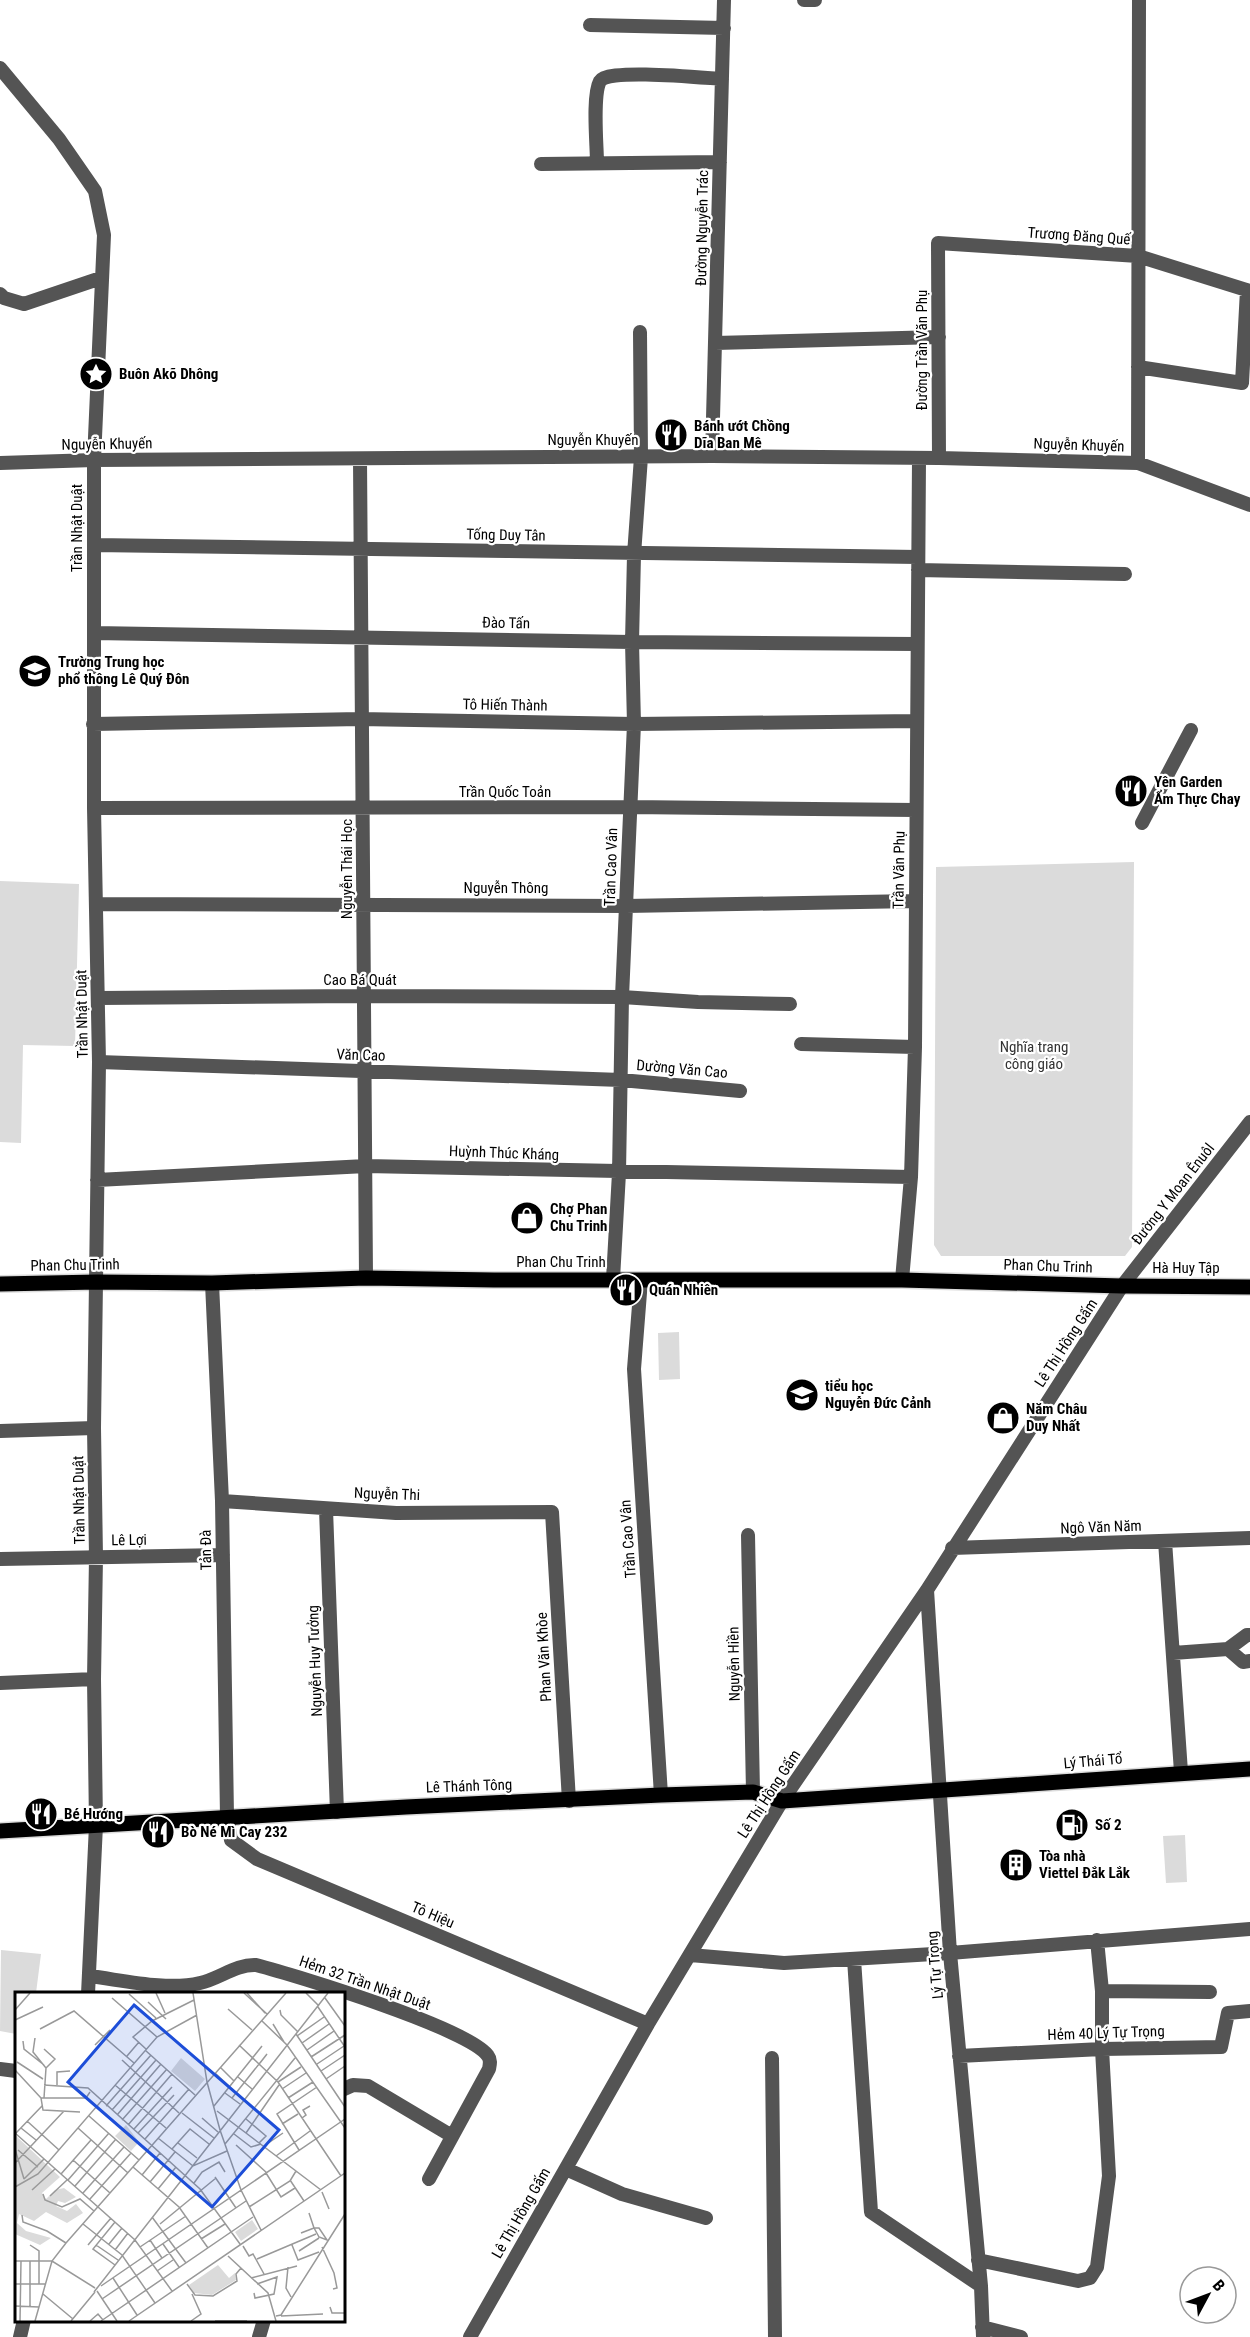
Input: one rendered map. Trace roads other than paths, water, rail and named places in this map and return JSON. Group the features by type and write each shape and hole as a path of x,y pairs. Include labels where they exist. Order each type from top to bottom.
{"main road":[{"name":"Phan Chu Trinh","path":"0,1284 212,1283 366,1278 902,1280 1122,1286"},
{"name":"Hà Huy Tập","path":"1122,1286 1250,1287"},
{"name":"Lý Thái Tổ","path":"938,1792 1250,1768"},
{"name":"Lê Thánh Tông","path":"0,1831 227,1816 661,1795 753,1792 782,1801 938,1792"}],"street":[{"name":"Đường Nguyễn Trác","path":"712,456 724,0"},
{"path":"804,0 815,0"},
{"path":"1138,463 1139,0"},
{"path":"590,25 724,28"},
{"name":"Trần Nhật Duật","path":"0,68 59,139 95,191 104,235 94,460 93,724 98,904 99,1062 94,1428 96,1825 88,1992"},
{"path":"597,164 597,94 600,80 604,77 623,74 722,79"},
{"path":"541,164 720,162"},
{"name":"Trương Đăng Quế","path":"938,243 1138,256 1249,290"},
{"name":"Đường Trần Văn Phụ","path":"938,243 939,458"},
{"path":"0,294 4,298 24,304 101,278"},
{"path":"1138,367 1242,383 1249,290"},
{"name":"Trần Cao Vân","path":"613,1280 619,1173 622,997 634,724 632,642 634,555 641,457 640,332"},
{"path":"715,343 939,337"},
{"name":"Nguyễn Khuyến","path":"0,463 94,460 712,456 1138,463 1250,505"},
{"name":"Nguyễn Thái Học","path":"360,459 360,719 366,1072 366,1278"},
{"name":"Trần Văn Phụ","path":"902,1280 911,1177 915,1047 919,459"},
{"name":"Tống Duy Tân","path":"94,545 360,548 634,555 918,564 1125,574"},
{"name":"Đào Tấn","path":"94,633 632,642 917,644"},
{"name":"Tô Hiến Thành","path":"93,724 360,719 634,724 917,721"},
{"path":"1142,823 1191,730"},
{"name":"Trần Quốc Toản","path":"94,808 630,807 916,810"},
{"name":"Nguyễn Thông","path":"98,904 626,906 915,901"},
{"name":"Cao Bá Quát","path":"99,998 622,997 698,1002 790,1004"},
{"path":"801,1044 915,1047"},
{"name":"Văn Cao","path":"99,1062 621,1080"},
{"name":"Dường Văn Cao","path":"621,1080 740,1091"},
{"name":"Đường Y Moan Ênuôl","path":"1122,1286 1250,1122"},
{"name":"Huỳnh Thúc Kháng","path":"97,1180 366,1166 619,1173 911,1177"},
{"name":"Trần Cao Vân","path":"641,1280 634,1369 661,1795"},
{"name":"Tản Đà","path":"212,1283 222,1501 227,1816"},
{"name":"Lê Thị Hồng Gấm","path":"470,2337 648,2024 782,1801 927,1590 1122,1286"},
{"path":"0,1431 94,1428"},
{"name":"Nguyễn Thi","path":"222,1501 396,1513 552,1512"},
{"name":"Nguyễn Huy Tưởng","path":"326,1509 337,1812"},
{"name":"Phan Văn Khòe","path":"552,1512 569,1801"},
{"name":"Nguyễn Hiền","path":"748,1535 753,1792"},
{"name":"Ngô Văn Năm","path":"952,1548 1250,1538"},
{"path":"1165,1541 1181,1772"},
{"name":"Lê Lợi","path":"0,1559 223,1555"},
{"name":"Lý Tự Trọng","path":"927,1590 950,1953 981,2286 983,2332"},
{"path":"1173,1653 1228,1650 1250,1635"},
{"path":"1228,1650 1244,1662 1250,1661"},
{"path":"0,1683 94,1679"},
{"name":"Tô Hiệu","path":"227,1816 231,1840 257,1859 648,2024"},
{"path":"690,1955 784,1963 950,1953 1250,1929"},
{"path":"978,2260 1078,2281 1090,2278 1097,2267 1109,2176 1102,2049 1102,1991 1097,1940"},
{"path":"854,1959 871,2212 981,2286"},
{"name":"Hẻm 32 Trần Nhật Duật","path":"89,1976 174,1986 199,1984 240,1966 256,1965 337,1992"},
{"path":"1102,1991 1210,1992"},
{"name":"Hẻm 32 Trần Nhật Duật","path":"345,1995 433,2024 484,2052 490,2061 476,2094 429,2179"},
{"name":"Hẻm 40 Lý Tự Trọng","path":"959,2056 1102,2049 1221,2047 1228,2013 1250,2011"},
{"path":"772,2058 775,2337"},
{"path":"0,2069 15,2071"},
{"path":"345,2089 353,2085 368,2086 452,2136"},
{"path":"566,2169 622,2193 706,2218"},
{"path":"20,2337 24,2322"},
{"path":"259,2337 263,2322"},
{"path":"983,2332 1021,2337"}],"place":[{"name":"Buôn Akõ Dhông","path":"96,374"},
{"name":"Bánh ướt Chồng Dĩa Ban Mê","path":"671,435"},
{"name":"Trường Trung học phổ thông Lê Quý Đôn","path":"35,671"},
{"name":"Yên Garden Ẩm Thực Chay","path":"1131,791"},
{"name":"Chợ Phan Chu Trinh","path":"527,1218"},
{"name":"Quán Nhiên","path":"626,1290"},
{"name":"tiểu học Nguyễn Đức Cảnh","path":"802,1395"},
{"name":"Năm Châu Duy Nhất","path":"1003,1418"},
{"name":"Bé Hướng","path":"41,1814"},
{"name":"Số 2","path":"1072,1825"},
{"name":"Bò Né Mì Cay 232","path":"158,1832"},
{"name":"Tòa nhà Viettel Đắk Lắk","path":"1016,1865"}],"park label":[{"name":"Nghĩa trang công giáo","path":"1034,1056"}]}
